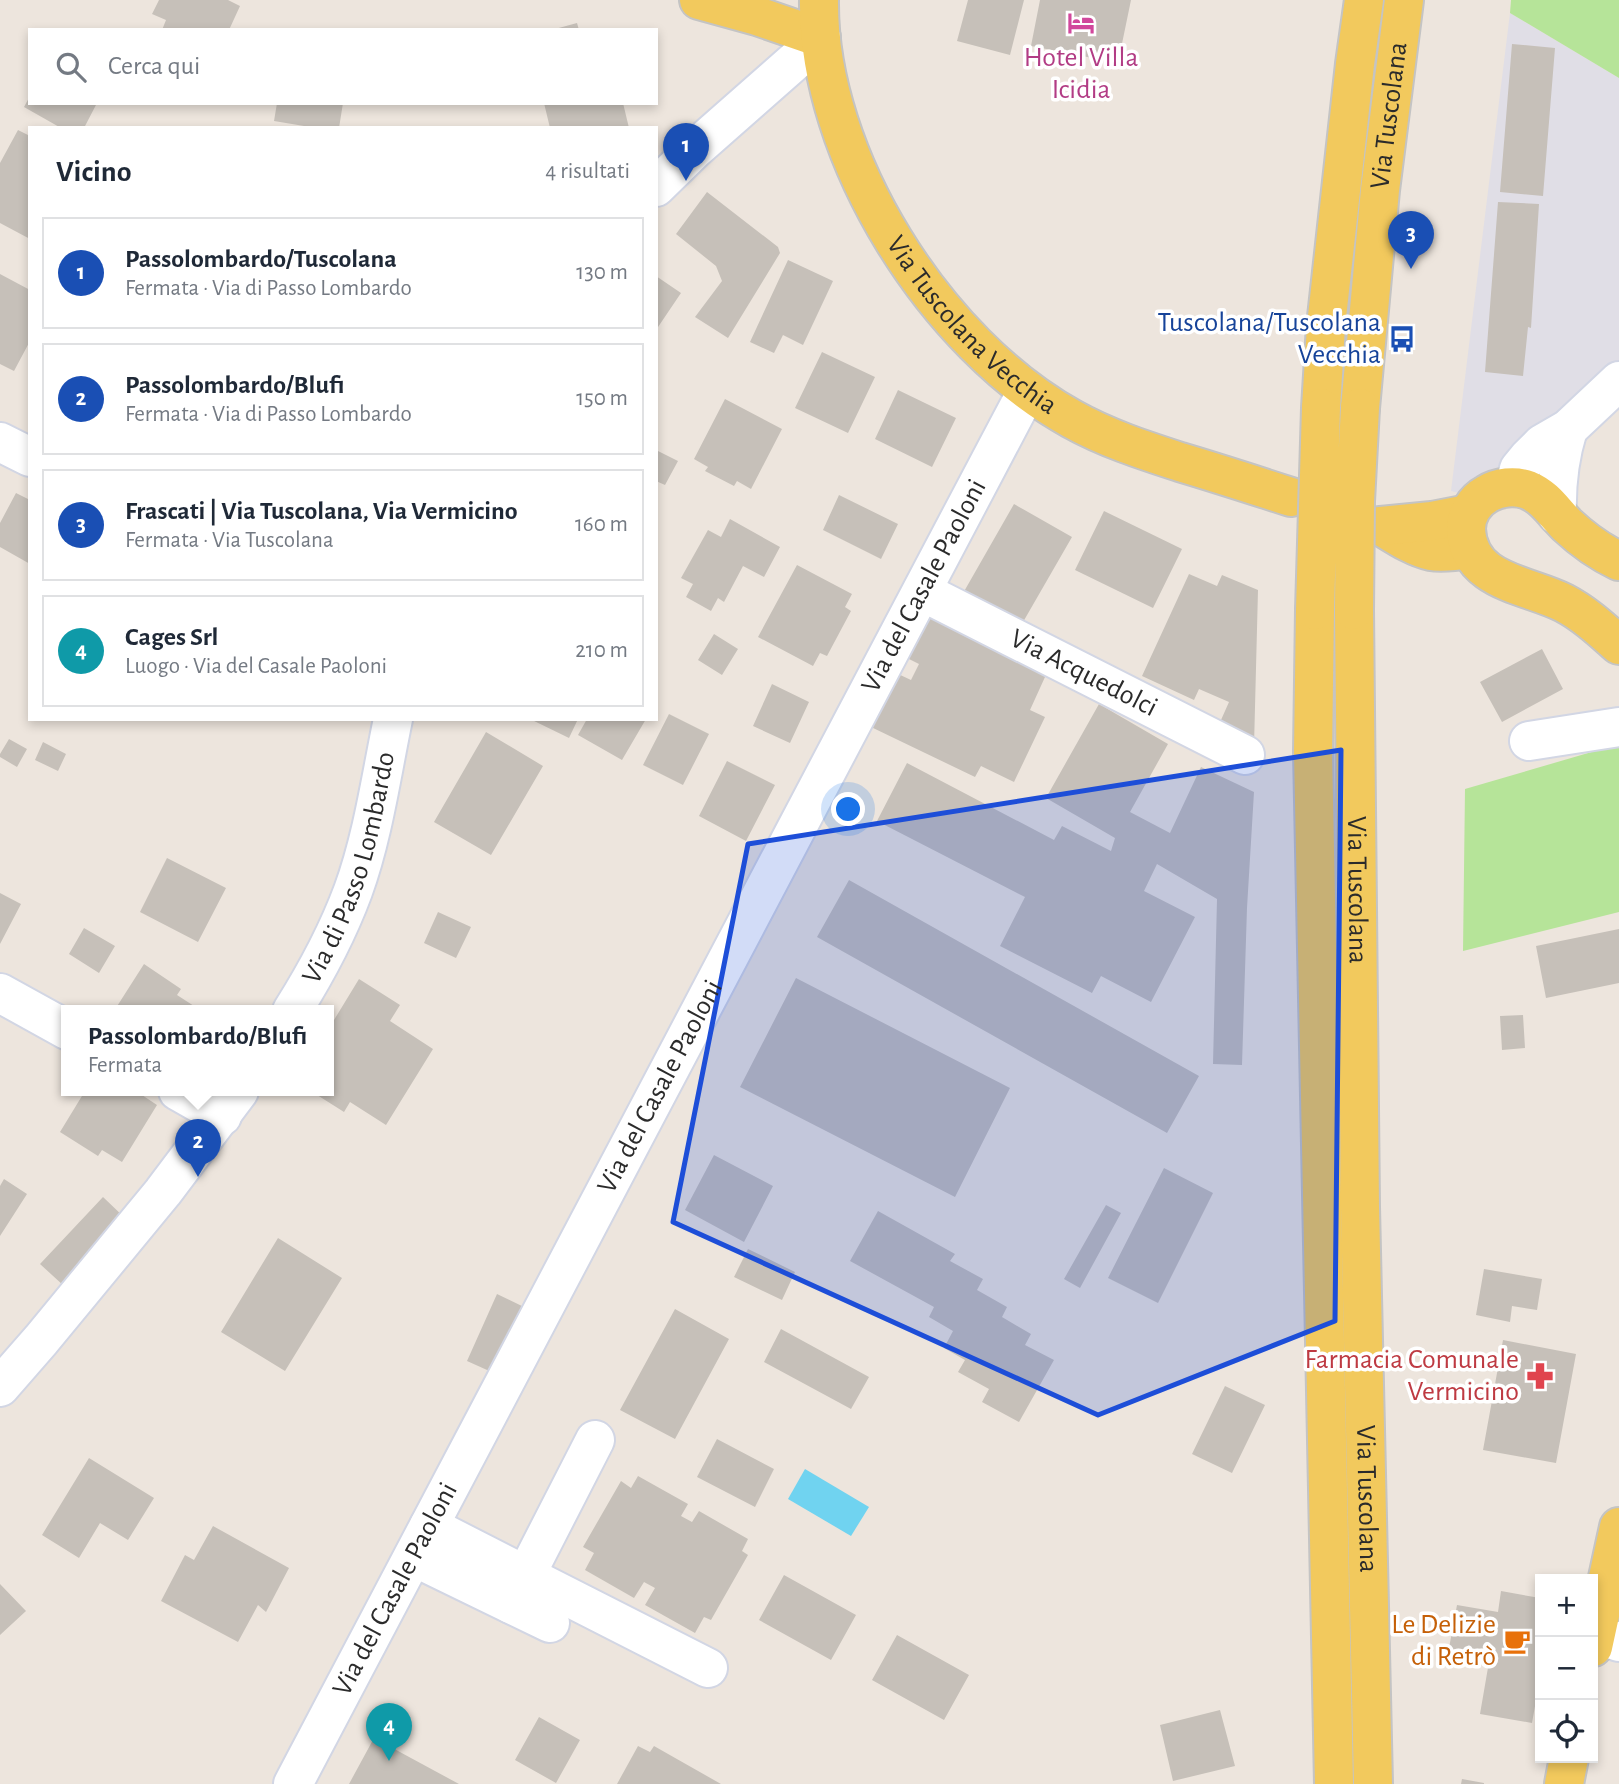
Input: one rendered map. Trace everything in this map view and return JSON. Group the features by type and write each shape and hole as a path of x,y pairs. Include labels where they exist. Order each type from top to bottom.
{"main road":[{"path":"699,0 821,38"},
{"name":"Via Tuscolana Vecchia","path":"819,0 821,38 829,85 856,167 889,232 918,279 950,317 1027,391 1073,420 1125,444 1291,497"},
{"name":"Via Tuscolana","path":"1334,1784 1313,752 1315,610 1321,408 1328,313 1364,0"},
{"name":"Via Tuscolana","path":"1373,1784 1360,1208 1355,501 1360,408 1380,190 1404,0"},
{"path":"1619,561 1597,549 1569,527 1541,496 1525,489 1498,489 1477,502 1469,531 1480,566 1493,574 1565,603 1586,616 1619,645"},
{"path":"1602,1641 1619,1527"},
{"path":"1564,1784 1568,1763"}],"street":[{"path":"658,185 821,38"},
{"path":"1514,487 1519,469 1528,458 1542,444 1568,429 1619,381"},
{"name":"Via del Casale Paoloni","path":"293,1784 1027,391"},
{"path":"1557,515 1558,465 1568,429"},
{"path":"0,442 28,456"},
{"name":"Via Acquedolci","path":"923,592 1245,755"},
{"name":"Via di Passo Lombardo","path":"296,1005 316,972 354,889 374,814 393,721"},
{"path":"1528,741 1619,727"},
{"path":"0,993 61,1027"},
{"path":"0,1387 163,1192 231,1104 198,1096"},
{"path":"519,1590 595,1440"},
{"path":"422,1541 519,1590 708,1668"},
{"path":"519,1590 550,1623"}],"highlighted area":[{"path":"1341,750 1335,1321 1098,1415 673,1222 748,844"}],"shaded area":[{"path":"1510,13 1619,78 1619,361 1511,464 1463,494 1451,491"}],"green space":[{"path":"1511,0 1619,0 1619,78 1510,13"},
{"path":"1619,744 1619,912 1463,951 1465,789"}],"water":[{"path":"805,1469 869,1507 851,1536 788,1499"}],"building":[{"path":"159,0 228,0 240,6 230,28 163,28 166,20 152,14"},
{"path":"968,0 1024,0 1010,55 957,41"},
{"name":"Hotel Villa Icidia","path":"1040,0 1131,0 1118,63 1031,46"},
{"path":"577,23 578,28 559,28"},
{"path":"1512,44 1555,48 1543,196 1500,192"},
{"path":"28,100 28,105 96,105 85,126 57,126 24,107"},
{"path":"277,105 343,105 339,126 304,126 274,121"},
{"path":"544,105 623,105 629,126 550,126"},
{"path":"18,130 28,135 28,238 0,223 0,163"},
{"path":"707,192 778,247 780,253 728,338 695,317 722,281 716,266 676,234"},
{"path":"1498,202 1539,204 1531,328 1528,327 1523,376 1485,372"},
{"path":"788,260 833,281 803,345 783,335 774,353 750,342"},
{"path":"0,274 28,289 28,345 14,371 0,364"},
{"path":"658,277 681,293 658,327"},
{"path":"822,352 875,377 848,433 795,408"},
{"path":"898,390 956,418 932,467 875,439"},
{"path":"725,399 782,429 751,489 737,481 734,486 705,471 708,467 694,459"},
{"path":"658,451 678,461 665,485 658,482"},
{"path":"16,493 28,499 28,563 0,547 0,523"},
{"path":"839,495 898,524 881,559 823,530"},
{"path":"1014,504 1072,537 1019,629 962,595"},
{"path":"1104,511 1182,549 1153,608 1075,570"},
{"path":"730,519 780,547 764,577 743,566 724,602 718,598 711,611 686,597 693,584 681,578 708,530 721,537"},
{"path":"797,565 852,594 845,607 851,611 827,656 820,653 813,666 758,637"},
{"path":"1189,574 1217,586 1222,575 1258,590 1254,746 1217,729 1229,702 1199,689 1194,700 1142,676"},
{"path":"930,610 1050,666 1030,710 1045,717 1014,782 981,766 975,777 871,727 896,673 911,680 919,664 907,658"},
{"path":"714,634 738,649 722,675 698,660"},
{"path":"1542,649 1563,689 1502,722 1480,682"},
{"path":"772,684 809,702 790,743 753,726"},
{"path":"1099,704 1168,744 1130,812 1170,833 1201,767 1254,792 1242,1065 1213,1064 1217,899 1157,864 1144,891 1195,917 1151,1002 1101,976 1092,993 1000,946 1025,897 877,821 907,763 1054,840 1062,826 1111,851 1115,838 1046,798"},
{"path":"669,714 709,734 683,785 643,765"},
{"path":"534,721 577,721 569,738"},
{"path":"586,721 645,721 622,760 578,735"},
{"path":"486,732 543,766 491,855 434,822"},
{"path":"9,739 27,749 17,767 0,757"},
{"path":"43,742 66,754 58,771 35,760"},
{"path":"727,761 775,785 746,841 699,816"},
{"path":"167,858 226,888 198,942 140,912"},
{"path":"849,880 1199,1076 1167,1133 817,937"},
{"path":"0,893 21,904 0,944"},
{"path":"438,912 471,927 456,958 424,943"},
{"path":"84,928 115,946 99,973 69,954"},
{"path":"1619,929 1619,983 1546,998 1536,946"},
{"path":"144,964 181,989 177,995 192,1005 118,1005"},
{"path":"796,978 1010,1088 955,1197 740,1087"},
{"path":"359,979 400,1005 390,1021 433,1049 386,1125 350,1102 344,1112 319,1096 334,1096 334,1020"},
{"path":"1523,1015 1525,1048 1502,1050 1500,1016"},
{"path":"82,1096 144,1096 157,1105 122,1162 102,1150 98,1156 60,1132"},
{"path":"714,1155 773,1186 744,1242 685,1210"},
{"path":"1164,1168 1213,1193 1158,1303 1108,1278"},
{"path":"4,1179 27,1194 0,1236 0,1186"},
{"path":"103,1197 126,1219 64,1286 40,1264"},
{"path":"1106,1205 1121,1213 1080,1288 1064,1279"},
{"path":"878,1211 955,1254 950,1261 983,1279 977,1290 1007,1307 1002,1317 1031,1334 1025,1345 1054,1360 1019,1422 982,1402 989,1389 958,1372 965,1360 944,1348 953,1331 929,1317 934,1307 850,1261"},
{"path":"278,1238 342,1278 285,1371 221,1332"},
{"path":"748,1249 795,1272 782,1300 734,1277"},
{"path":"1484,1269 1542,1279 1537,1310 1512,1306 1510,1322 1476,1315"},
{"path":"497,1294 526,1308 496,1374 467,1361"},
{"path":"675,1309 729,1339 675,1439 620,1410"},
{"path":"781,1329 869,1377 851,1409 764,1362"},
{"path":"1503,1340 1576,1354 1556,1463 1483,1450"},
{"path":"1225,1386 1265,1405 1232,1473 1192,1454"},
{"path":"717,1439 774,1469 755,1507 697,1477"},
{"path":"89,1458 154,1498 128,1540 100,1523 79,1558 42,1535"},
{"path":"638,1476 688,1504 681,1516 692,1522 699,1511 748,1539 742,1551 748,1555 711,1620 704,1617 695,1633 645,1605 655,1588 644,1582 634,1598 585,1570 594,1553 583,1547 621,1481 631,1488"},
{"path":"213,1526 289,1568 266,1612 258,1605 238,1642 161,1601 185,1555 194,1560"},
{"path":"784,1575 856,1615 831,1660 759,1620"},
{"path":"0,1584 26,1611 0,1635"},
{"path":"1501,1591 1535,1597 1535,1706 1532,1723 1480,1714 1490,1656 1449,1648 1457,1605 1498,1612"},
{"path":"897,1635 969,1675 944,1720 872,1680"},
{"path":"1220,1710 1235,1766 1173,1781 1160,1725"},
{"path":"539,1717 580,1740 556,1783 515,1760"},
{"path":"374,1738 459,1784 349,1784"},
{"path":"638,1746 650,1752 654,1746 721,1784 617,1784"},
{"path":"1462,1779 1484,1783 1484,1784 1461,1784"}],"place":[{"name":"Hotel Villa Icidia","path":"1081,23"},
{"name":"Passolombardo/Tuscolana","path":"686,181"},
{"name":"Frascati | Via Tuscolana, Via Vermicino","path":"1411,269"},
{"name":"Tuscolana/Tuscolana Vecchia","path":"1402,339"},
{"name":"Passolombardo/Blufi","path":"198,1177"},
{"name":"Farmacia Comunale Vermicino","path":"1540,1376"},
{"name":"Le Delizie di Retrò","path":"1517,1641"},
{"name":"Cages Srl","path":"389,1761"}]}
